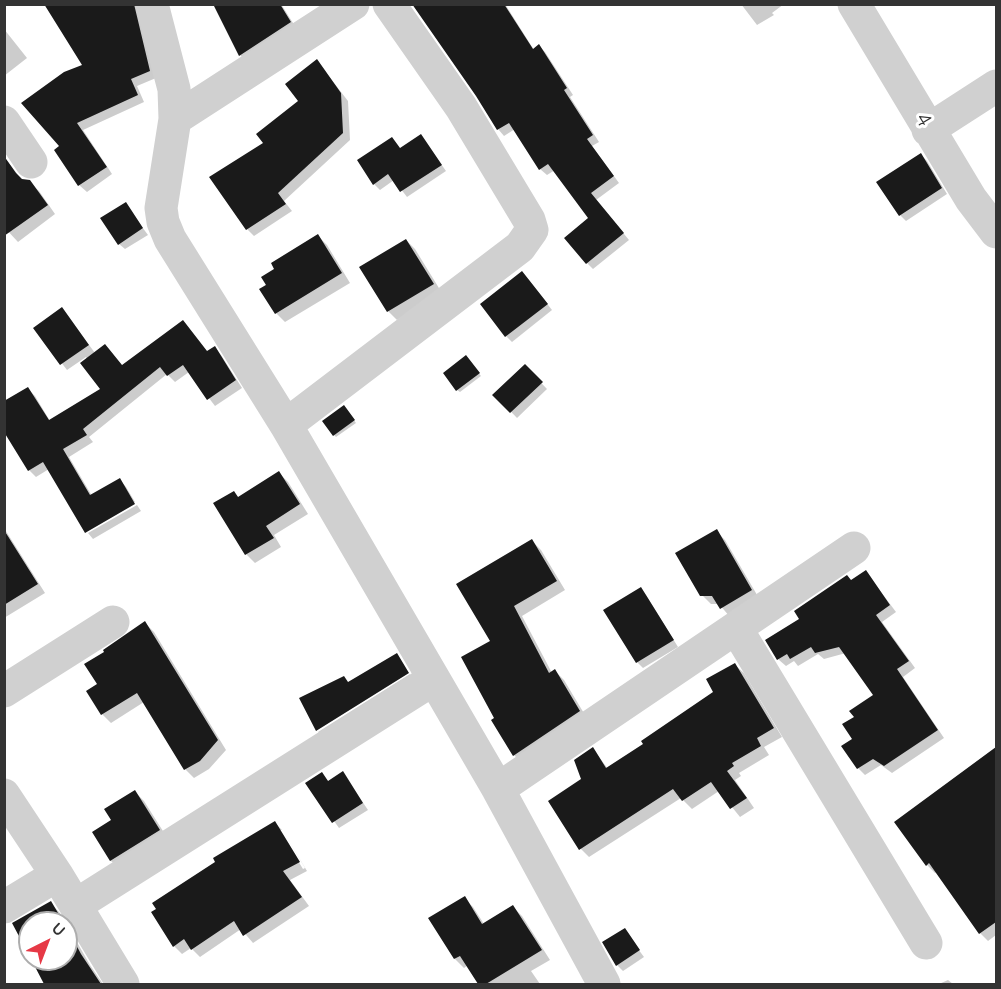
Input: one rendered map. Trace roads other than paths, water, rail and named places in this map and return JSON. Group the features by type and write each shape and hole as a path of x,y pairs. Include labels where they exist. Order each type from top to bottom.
{"street":[{"path":"152,4 174,89 176,119 161,208 163,222 170,239 286,425 434,679 498,789 604,984"},
{"path":"176,119 353,4"},
{"path":"286,425 520,247 532,230 529,220 461,108 389,4"},
{"name":"4","path":"854,4 928,130 971,199 996,232"},
{"path":"928,130 996,86"},
{"path":"4,122 31,162"},
{"path":"498,789 854,548"},
{"path":"4,691 112,622"},
{"path":"736,628 926,943"},
{"path":"76,905 434,679"},
{"path":"4,795 76,905 123,984"},
{"path":"4,907 57,875"}]}
